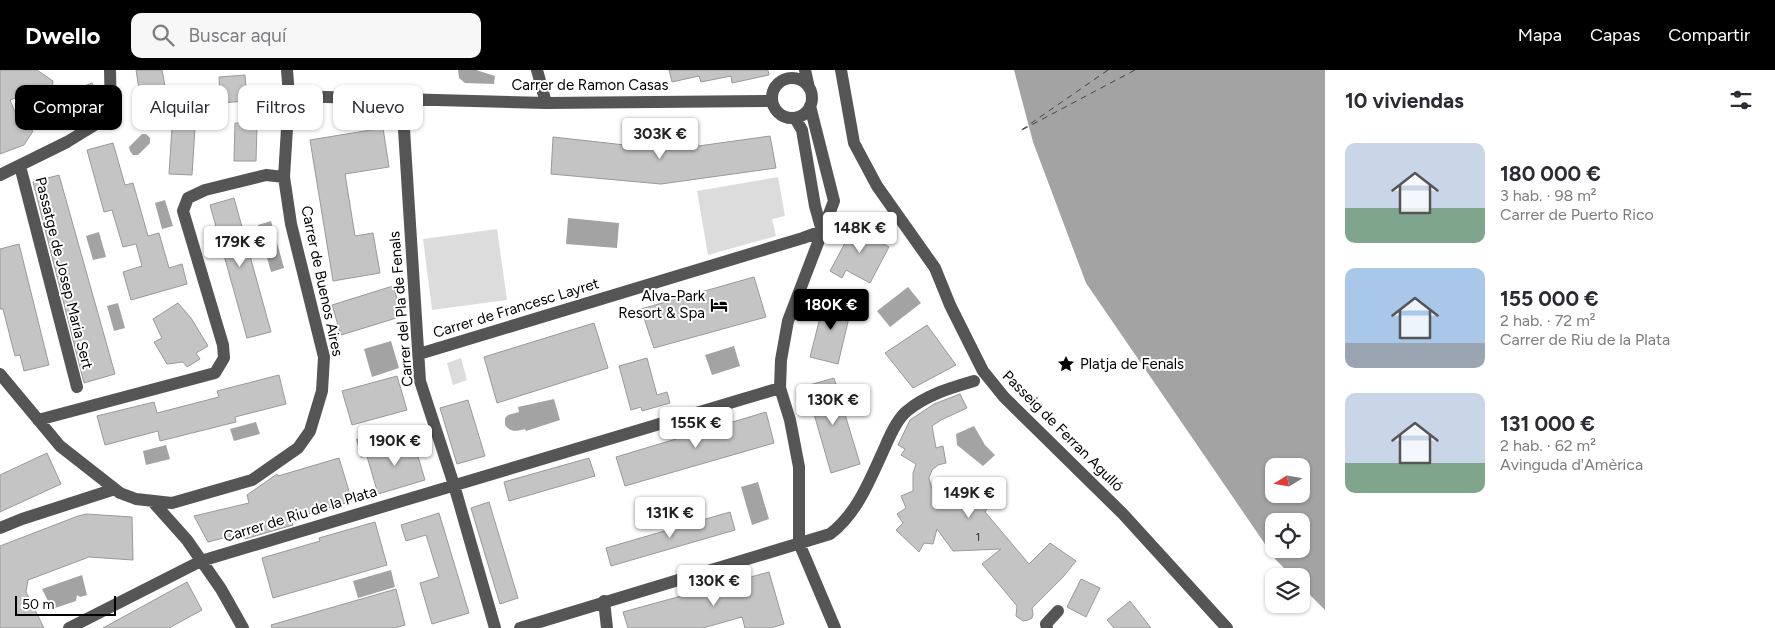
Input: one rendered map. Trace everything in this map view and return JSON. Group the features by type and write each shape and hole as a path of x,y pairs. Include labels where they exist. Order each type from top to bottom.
{"street":[{"path":"0,175 67,142 111,115 110,70"},
{"name":"Carrer de Buenos Aires","path":"287,70 288,85"},
{"path":"537,70 546,103"},
{"path":"805,70 812,97 806,113 791,118 782,116 775,110 772,93 776,85 786,79 789,74 809,88"},
{"name":"Passeig de Ferran Agulló","path":"841,70 854,143 877,186 936,268 950,305 983,371 1004,397 1123,514 1227,628"},
{"name":"Carrer de Ramon Casas","path":"423,99 546,103 772,101"},
{"path":"810,106 834,201 788,322 781,360 780,388 790,420 799,467 799,543 835,628"},
{"path":"795,118 802,130 815,206 822,231"},
{"name":"Carrer de Buenos Aires","path":"0,374 60,446 120,493 136,499 172,503 252,480 298,448 310,431 322,391 324,357 291,224 284,177 287,130"},
{"name":"Carrer del Pla de Fenals","path":"404,130 420,381 454,485 495,628"},
{"name":"Passatge de Josep Maria Sert","path":"20,166 77,387"},
{"path":"38,420 215,373 224,358 223,345 183,211 188,198 205,190 266,175 284,177"},
{"name":"Carrer de Francesc Layret","path":"419,354 822,231"},
{"path":"520,628 830,534 842,525 864,492 893,430 906,412 930,396 974,381"},
{"name":"Carrer de Riu de la Plata","path":"69,628 201,561 780,388"},
{"path":"0,528 115,489"},
{"path":"153,502 186,538 221,589 243,628"},
{"path":"604,601 607,628"},
{"path":"1047,628 1046,624 1058,612"}],"shaded area":[{"path":"458,70 476,70 495,76 494,84 465,83 459,78"},
{"path":"1014,70 1325,70 1325,610 1310,595 1310,568 1284,568 1275,558 1310,558 1310,513 1265,513 1265,544 1086,283 1033,142"},
{"path":"142,134 146,134 150,138 150,143 138,155 133,155 129,147"},
{"path":"778,177 785,216 772,219 776,236 708,255 697,191"},
{"path":"165,200 173,226 162,229 155,203"},
{"path":"568,218 619,223 617,248 566,244"},
{"path":"271,221 284,268 271,272 258,225"},
{"path":"497,229 507,300 432,310 423,239"},
{"path":"99,232 106,257 93,260 86,236"},
{"path":"908,287 921,303 890,327 877,311"},
{"path":"118,303 125,328 114,331 107,306"},
{"path":"391,341 399,368 372,377 364,349"},
{"path":"734,346 740,366 712,375 705,355"},
{"path":"461,358 467,380 453,385 447,363"},
{"path":"554,399 560,420 526,431 525,429 512,430 505,425 505,418 508,415 519,412 518,407"},
{"path":"256,422 260,434 234,441 230,429"},
{"path":"974,426 985,445 995,455 983,466 957,445 956,434"},
{"path":"378,433 381,445 365,450 366,456 361,458 356,439"},
{"path":"166,445 170,459 146,465 143,451"},
{"path":"758,482 769,519 752,525 741,487"},
{"path":"391,570 395,587 358,598 353,581"},
{"path":"82,575 87,595 80,597 77,595 76,601 52,609 42,589"}],"building":[{"path":"0,70 37,70 53,81 53,85 15,85 15,98 10,100 15,112 15,130 33,131 24,145 0,154"},
{"path":"136,70 162,70 165,85 138,85"},
{"path":"669,70 768,70 769,75 732,83 731,76 701,82 699,76 672,82"},
{"path":"245,75 246,85 238,85 238,102 228,102 228,85 219,85 219,77"},
{"path":"235,123 238,123 238,130 257,130 256,161 234,161"},
{"path":"172,130 195,130 192,175 169,174"},
{"path":"371,130 383,130 389,167 345,174 355,236 373,233 380,273 333,281 310,140"},
{"path":"770,136 776,168 661,184 551,174 553,137 670,150"},
{"path":"113,143 125,185 133,183 148,236 159,233 169,268 182,264 187,284 131,300 123,272 142,266 136,244 123,247 112,210 104,212 87,150"},
{"path":"59,175 115,374 84,383 33,182"},
{"path":"234,198 271,332 247,338 210,205"},
{"path":"858,219 870,226 866,235 889,247 870,283 846,270 842,278 830,271"},
{"path":"19,244 49,365 24,371 20,355 15,356 3,309 0,309 0,249"},
{"path":"754,277 766,317 654,348 641,309"},
{"path":"393,286 403,316 341,335 332,305"},
{"path":"825,298 852,305 838,364 810,357"},
{"path":"178,303 191,318 208,346 196,353 200,359 187,367 183,362 167,364 154,342 162,338 153,319"},
{"path":"594,323 608,368 497,403 484,357"},
{"path":"927,325 956,365 913,388 885,353"},
{"path":"647,358 657,395 667,392 670,403 642,411 641,407 631,410 619,366"},
{"path":"279,375 286,404 235,417 236,422 160,441 158,431 105,445 97,416 154,402 157,413 219,397 217,391"},
{"path":"397,376 407,410 352,425 342,391"},
{"path":"834,378 860,464 831,473 806,386"},
{"path":"960,394 967,408 932,426 936,448 943,446 946,463 938,465 932,470 929,478 935,493 945,496 955,495 960,488 970,504 978,499 987,509 985,512 1029,564 1050,543 1076,561 1032,608 1032,618 1028,620 1023,621 1016,616 1017,606 982,564 1001,549 953,551 937,529 933,544 924,543 919,552 896,530 903,523 897,514 906,508 901,496 913,491 913,473 916,464 901,455 905,449 898,445 910,420 934,404"},
{"path":"468,400 485,456 457,464 440,408"},
{"path":"766,412 774,443 625,486 616,457"},
{"path":"413,440 425,480 378,494 366,453"},
{"path":"47,453 61,484 0,512 0,475"},
{"path":"339,458 352,501 291,519 293,525 245,539 243,533 208,542 194,516 249,503 247,495 277,474 278,476"},
{"path":"589,458 595,476 509,501 504,482"},
{"path":"489,502 518,598 500,604 471,508"},
{"path":"730,512 735,530 611,566 606,548"},
{"path":"439,513 469,613 432,624 420,583 439,577 426,535 406,541 401,525"},
{"path":"86,514 132,517 133,560 89,557 28,580 26,592 44,628 0,628 0,546"},
{"path":"375,522 387,565 273,598 262,558 320,541 319,538"},
{"path":"769,572 784,624 771,628 745,628 742,617 703,628 628,628 623,612"},
{"path":"1081,579 1100,588 1086,617 1067,607"},
{"path":"187,582 202,610 169,628 103,628"},
{"path":"396,589 405,625 395,628 272,628 271,625"},
{"path":"1130,601 1151,628 1114,628 1107,620"}],"ferry route":[{"path":"1108,70 1020,131 1135,70"}],"place":[{"name":"Alva-Park Resort & Spa","path":"719,305"},
{"name":"Platja de Fenals","path":"1066,364"}]}
